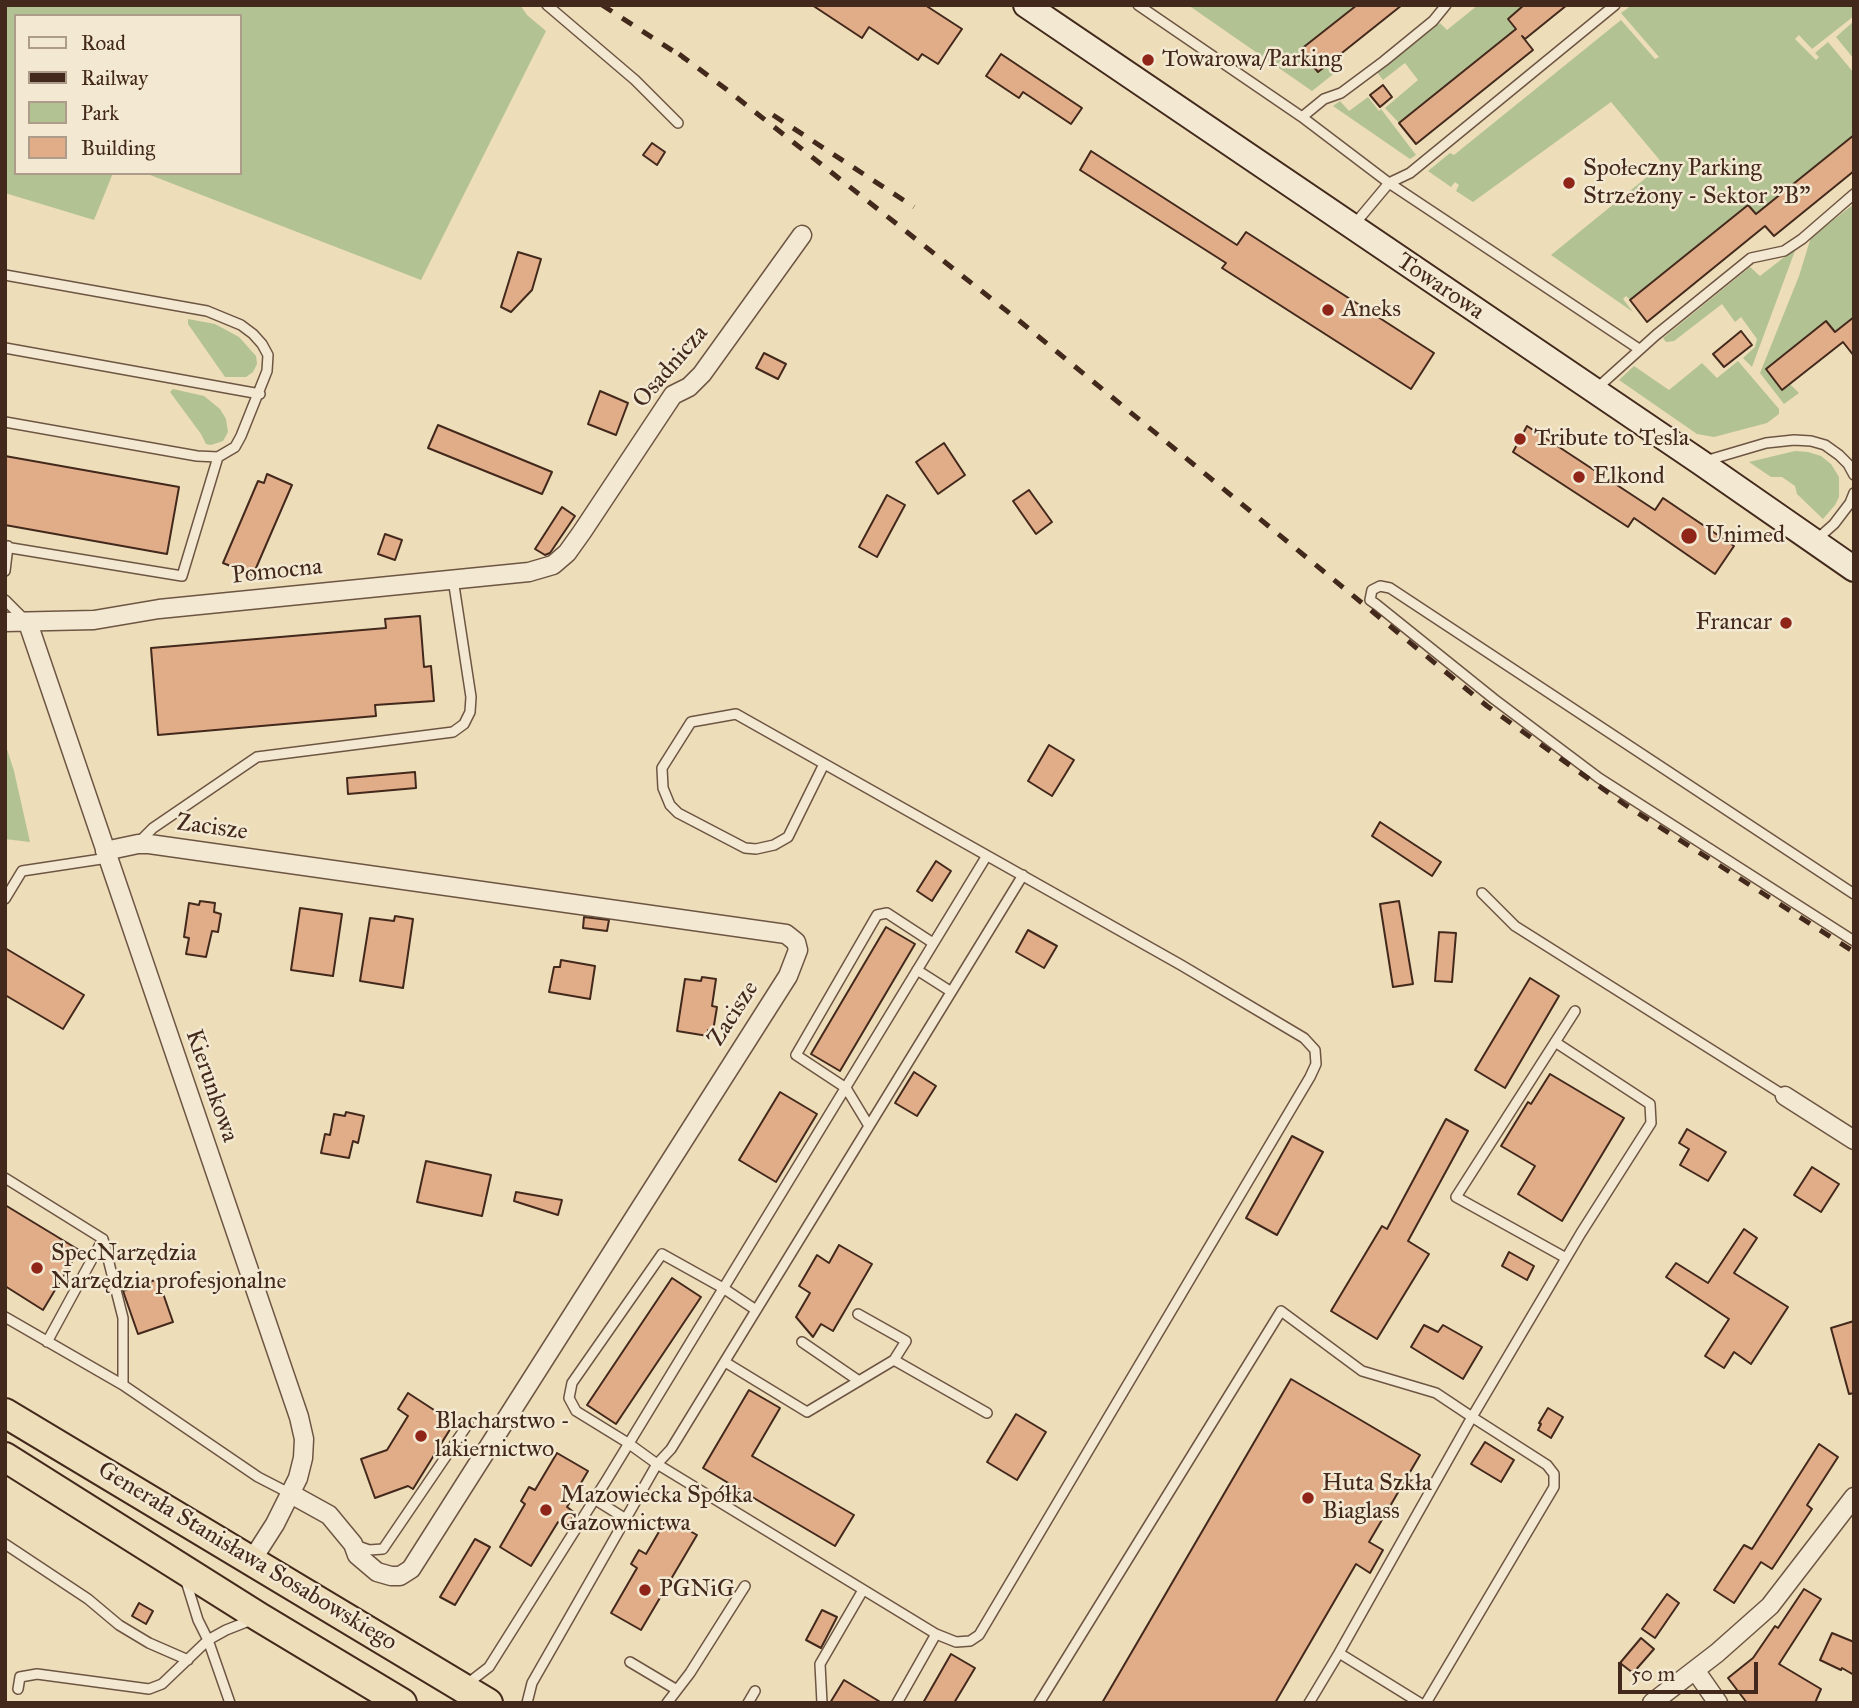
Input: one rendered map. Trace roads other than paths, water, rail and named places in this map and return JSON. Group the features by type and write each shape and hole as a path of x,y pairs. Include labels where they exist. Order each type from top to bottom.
{"highway":[{"name":"Generała Stanisława Sosabowskiego","path":"5,1413 488,1703"},
{"name":"Generała Stanisława Sosabowskiego","path":"5,1457 259,1618 396,1701"},
{"path":"57,1489 80,1457"}],"main road":[{"name":"Towarowa","path":"1026,5 1854,569"}],"street":[{"name":"Osadnicza","path":"553,565 582,533 673,395 689,387 702,374 802,235"},
{"name":"Pomocna","path":"5,622 93,620 159,609 529,572 553,565"},
{"name":"Kierunkowa","path":"28,623 299,1417 304,1439 298,1478 252,1560"},
{"name":"Zacisze","path":"107,854 138,844 786,934 796,942 798,950 788,976 453,1499 411,1569 400,1576 377,1572 356,1555 353,1544 329,1515 291,1494"},
{"path":"1784,1096 1854,1140"},
{"path":"1653,1703 1770,1606 1854,1497"},
{"path":"1695,1670 1718,1703"}],"lane":[{"path":"547,5 593,47 635,80 678,123"},
{"path":"1138,5 1302,117 1389,183 1639,349"},
{"path":"1302,117 1324,99 1341,93 1384,61 1433,21 1446,5"},
{"path":"1352,227 1389,183 1410,173 1615,5"},
{"path":"1595,391 1639,349 1751,258 1784,251 1854,194"},
{"path":"5,275 207,311 233,321 253,334 268,355 267,371 260,394 235,447 218,457 197,456 5,422"},
{"path":"5,348 260,394"},
{"path":"1700,462 1766,443 1811,441 1825,445 1839,455 1854,475"},
{"path":"5,571 7,546 182,576 218,457"},
{"path":"1814,541 1834,524 1854,493"},
{"path":"138,844 153,828 257,757 453,732 464,724 470,712 471,697 453,579"},
{"path":"1854,894 1390,588 1380,586 1372,590 1370,600 1599,778 1854,942"},
{"path":"5,600 28,623"},
{"path":"757,1310 662,1254 572,1383 569,1398 576,1411 657,1464 863,1590 936,1634 956,1642 970,1641 979,1636 1316,1064 1315,1050 1304,1038 1023,875 986,857 824,764 736,714 691,722 662,768 663,788 670,805 678,813 745,848 757,849 774,845 788,837 824,764"},
{"path":"5,899 22,871 107,854"},
{"path":"463,1688 489,1667 986,857"},
{"path":"527,1703 532,1683 657,1464 671,1449 1023,875"},
{"path":"1482,893 1515,926 1784,1096"},
{"path":"869,1126 846,1088 796,1055 877,915 887,913 933,943"},
{"path":"917,970 950,991"},
{"path":"1566,1258 1456,1196 1575,1011"},
{"path":"1309,1703 1472,1417 1566,1258 1651,1123 1650,1104 1555,1042"},
{"path":"5,1178 103,1239 123,1318 123,1385"},
{"path":"47,1342 103,1239"},
{"path":"1039,1703 1281,1311 1362,1371 1436,1393 1547,1465 1554,1474 1554,1487 1426,1703"},
{"path":"725,1362 807,1412 894,1360 906,1341 858,1314"},
{"path":"5,1317 123,1385 258,1477 291,1494"},
{"path":"802,1342 859,1381"},
{"path":"894,1360 987,1413"},
{"path":"353,1544 369,1550 383,1549 468,1424"},
{"path":"594,1499 626,1519"},
{"path":"5,1544 88,1599 119,1625 149,1643 188,1660"},
{"path":"183,1570 198,1620 208,1640 229,1701"},
{"path":"667,1703 690,1674 745,1586"},
{"path":"822,1703 820,1664 863,1590"},
{"path":"18,1689 20,1677 37,1674 149,1689 162,1684 208,1640 226,1629 259,1618"},
{"path":"897,1703 936,1634"},
{"path":"1339,1653 1420,1703"},
{"path":"630,1662 677,1690"},
{"path":"748,1703 755,1691"}],"railway":[{"path":"602,5 687,60"},
{"path":"679,54 1022,323 1487,706 1624,804 1854,952"},
{"path":"773,115 914,207"}],"place":[{"name":"Towarowa/Parking","path":"1148,60"},
{"name":"Społeczny Parking Strzeżony - Sektor \"B\"","path":"1569,183"},
{"name":"Aneks","path":"1328,310"},
{"name":"Tribute to Tesla","path":"1520,439"},
{"name":"Elkond","path":"1579,477"},
{"name":"Unimed","path":"1689,536"},
{"name":"Francar","path":"1786,623"},
{"name":"SpecNarzędzia Narzędzia profesjonalne","path":"37,1268"},
{"name":"Blacharstwo - lakiernictwo","path":"421,1436"},
{"name":"Huta Szkła Biaglass","path":"1308,1498"},
{"name":"Mazowiecka Spółka Gazownictwa","path":"546,1510"},
{"name":"PGNiG","path":"645,1590"}]}
